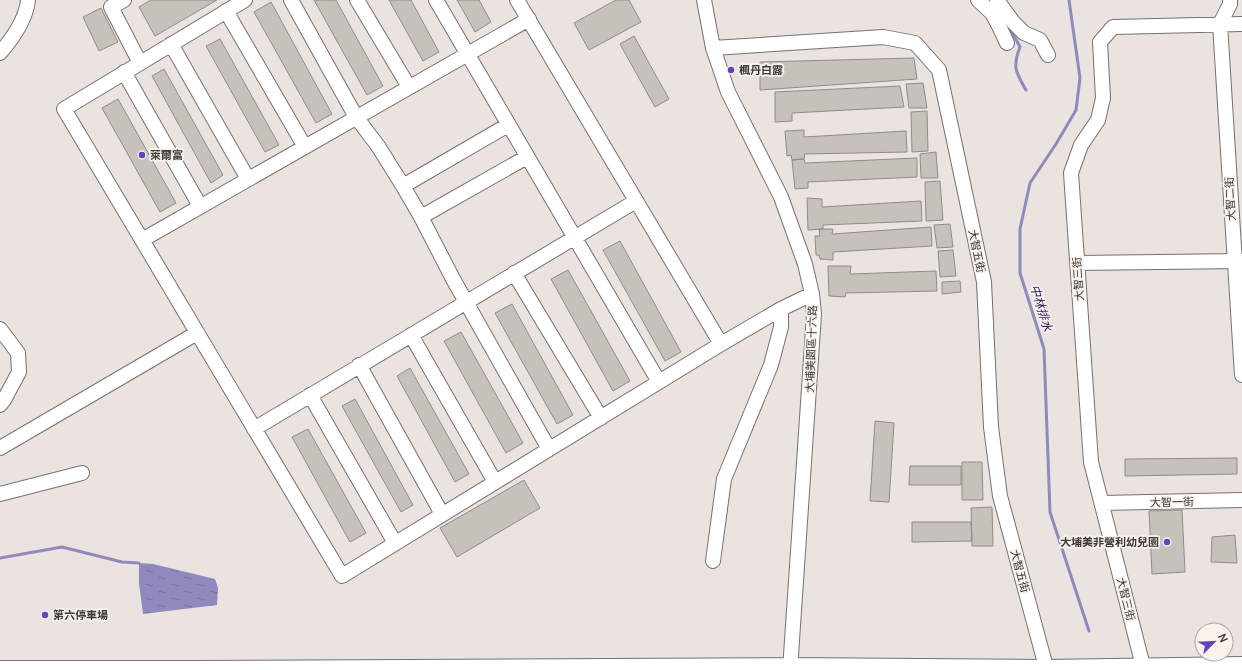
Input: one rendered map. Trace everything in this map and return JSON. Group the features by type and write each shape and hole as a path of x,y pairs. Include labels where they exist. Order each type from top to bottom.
{"street":[{"path":"0,52 14,38 28,10 28,0"},
{"path":"124,0 111,7 140,63"},
{"path":"245,0 64,109 342,576 722,344 782,309 812,294"},
{"path":"291,0 356,117 378,146 421,217 453,279 549,449"},
{"path":"356,0 409,87"},
{"path":"436,0 659,382"},
{"path":"517,0 722,344"},
{"name":"大埔美園區十六路","path":"704,0 713,48 728,92 781,197 805,264 812,294 814,314 791,667"},
{"path":"978,0 992,14 1007,43"},
{"path":"997,0 1013,22 1024,33 1040,40 1048,55"},
{"path":"1220,24 1230,4 1230,0"},
{"path":"226,11 305,147"},
{"path":"142,240 529,19"},
{"name":"大智二街","path":"1220,24 1238,261 1242,374"},
{"name":"大智三街","path":"1144,668 1091,462 1076,263 1071,173 1081,145 1098,120 1103,98 1100,42 1113,27 1242,24"},
{"name":"大智五街","path":"713,48 883,37 915,43 939,70 984,282 991,427 1000,496 1046,667"},
{"path":"171,44 248,179"},
{"path":"124,72 200,206"},
{"path":"403,186 508,125"},
{"path":"421,217 527,157"},
{"path":"254,429 636,201"},
{"path":"1076,263 1238,261"},
{"path":"514,273 601,418"},
{"path":"713,561 724,479 771,365 781,326 782,309"},
{"path":"0,329 18,353 19,372 4,400 0,404"},
{"path":"0,448 197,333"},
{"path":"411,335 495,482"},
{"path":"360,365 442,514"},
{"path":"310,395 395,543"},
{"path":"0,494 82,473"},
{"name":"大智一街","path":"1102,503 1242,500"},
{"path":"0,668 1144,668 1242,664"}],"water":[{"path":"139,563 153,564 215,579 218,588 217,605 143,614 139,583"}],"building":[{"path":"151,0 217,0 155,36 139,7"},
{"path":"314,0 336,0 383,86 367,95"},
{"path":"389,0 411,0 439,52 423,61"},
{"path":"457,0 479,0 491,22 475,32"},
{"path":"616,0 629,0 641,22 589,50 574,23"},
{"path":"271,2 332,114 316,123 254,12"},
{"path":"101,8 118,42 99,51 83,17"},
{"path":"634,36 669,99 655,107 620,44"},
{"path":"220,39 279,145 265,152 206,46"},
{"path":"914,58 917,79 760,90 760,62"},
{"path":"164,69 223,175 211,183 152,76"},
{"path":"923,83 927,108 909,108 906,84"},
{"path":"900,86 904,107 792,113 792,121 775,122 775,92"},
{"path":"118,99 176,203 160,212 102,108"},
{"path":"927,111 928,151 912,152 911,112"},
{"path":"804,130 804,137 906,131 907,152 805,154 804,159 792,160 791,155 787,156 785,131"},
{"path":"936,152 938,178 921,178 920,154"},
{"path":"917,158 917,177 808,182 808,188 795,189 792,160 804,159 805,163"},
{"path":"940,181 943,220 926,221 925,182"},
{"path":"807,198 822,199 822,207 921,201 922,221 823,225 823,229 808,230"},
{"path":"950,224 953,247 937,248 934,225"},
{"path":"931,227 932,246 833,252 833,260 820,259 819,255 816,255 815,236 820,236 819,229 833,229 832,234"},
{"path":"620,241 681,352 665,361 603,250"},
{"path":"953,250 956,276 940,277 938,251"},
{"path":"828,266 851,266 850,274 936,271 937,291 846,293 845,297 829,296"},
{"path":"568,270 630,381 613,391 551,279"},
{"path":"960,281 961,292 942,294 942,282"},
{"path":"512,304 573,415 557,424 495,313"},
{"path":"461,332 523,443 506,453 444,341"},
{"path":"410,368 469,474 455,482 397,376"},
{"path":"355,399 413,505 401,512 342,406"},
{"path":"875,421 894,423 889,502 870,501"},
{"path":"308,429 366,533 350,542 292,437"},
{"path":"1237,458 1237,474 1125,476 1125,459"},
{"path":"962,462 982,462 983,500 962,500"},
{"path":"910,466 961,466 961,485 909,485"},
{"path":"524,480 540,508 457,557 440,528"},
{"path":"992,507 993,546 972,546 971,508"},
{"name":"大埔美非營利幼兒園","path":"1182,510 1185,572 1152,574 1149,511"},
{"path":"912,522 971,522 972,541 912,542"},
{"path":"1235,535 1237,563 1211,562 1212,537"}],"waterway":[{"name":"中林排水","path":"1069,0 1080,78 1076,110 1056,144 1030,183 1020,229 1020,273 1044,349 1050,512 1089,631"},
{"path":"1010,28 1020,47 1016,60 1016,70 1026,90"},
{"path":"0,558 62,547 122,562 139,563"}],"place":[{"name":"楓丹白露","path":"731,70"},
{"name":"萊爾富","path":"142,155"},
{"name":"大埔美非營利幼兒園","path":"1167,542"},
{"name":"第六停車場","path":"45,615"}]}
